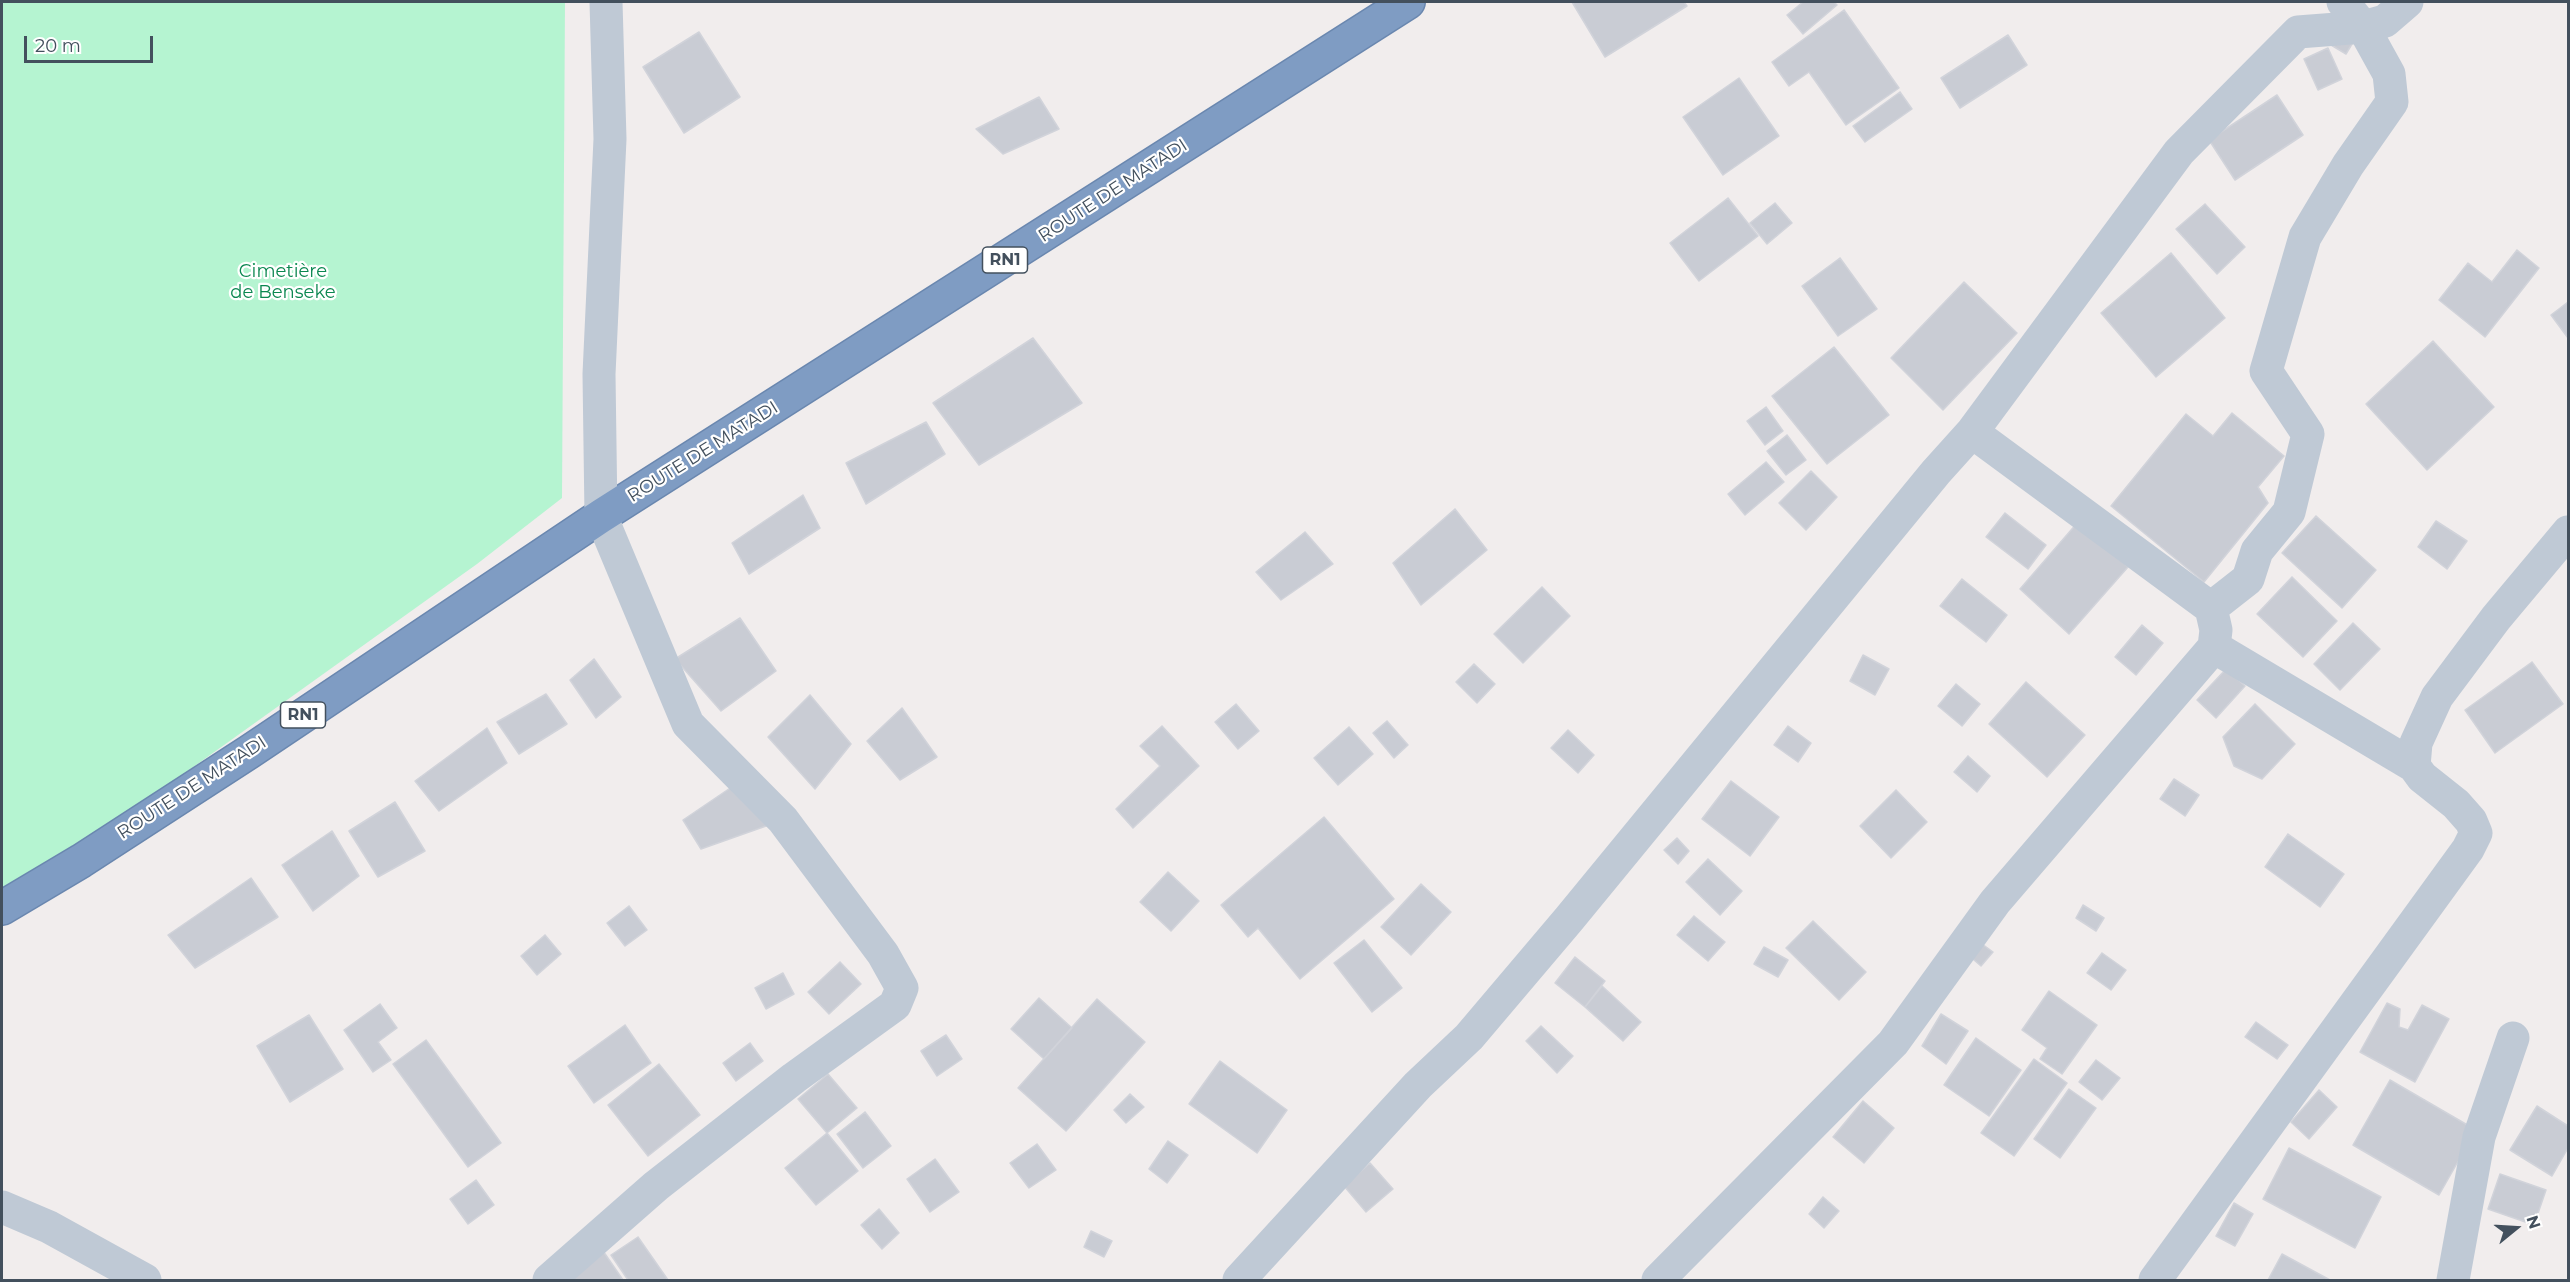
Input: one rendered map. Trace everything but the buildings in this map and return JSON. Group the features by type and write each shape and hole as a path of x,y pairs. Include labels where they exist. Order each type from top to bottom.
{"highway":[{"name":"ROUTE DE MATADI","path":"2,908 81,861 249,752 600,516 1408,2"}],"street":[{"path":"549,1281 656,1186 794,1078 895,1005 902,988 883,954 783,820 688,724 600,516 599,374 610,140 606,2"},
{"path":"2211,608 2248,579 2257,551 2289,513 2308,434 2266,371 2305,237 2348,165 2392,102 2389,74 2363,27 2343,2"},
{"path":"1239,1281 1418,1085 1469,1037 1972,432 2179,152 2227,101 2298,32 2363,27 2385,21 2407,2"},
{"path":"1658,1281 1893,1043 1995,902 2214,647 2216,630 2211,608 1972,432"},
{"path":"2414,766 2416,743 2437,698 2496,618 2568,532"},
{"path":"2155,1281 2468,849 2476,833 2468,814 2422,777 2414,766 2214,647"},
{"path":"2453,1281 2479,1137 2513,1038"},
{"path":"2,1207 49,1227 145,1281"}],"green space":[{"name":"Cimetière de Benseke","path":"2,2 565,2 562,498 477,564 48,871 2,893"}]}
